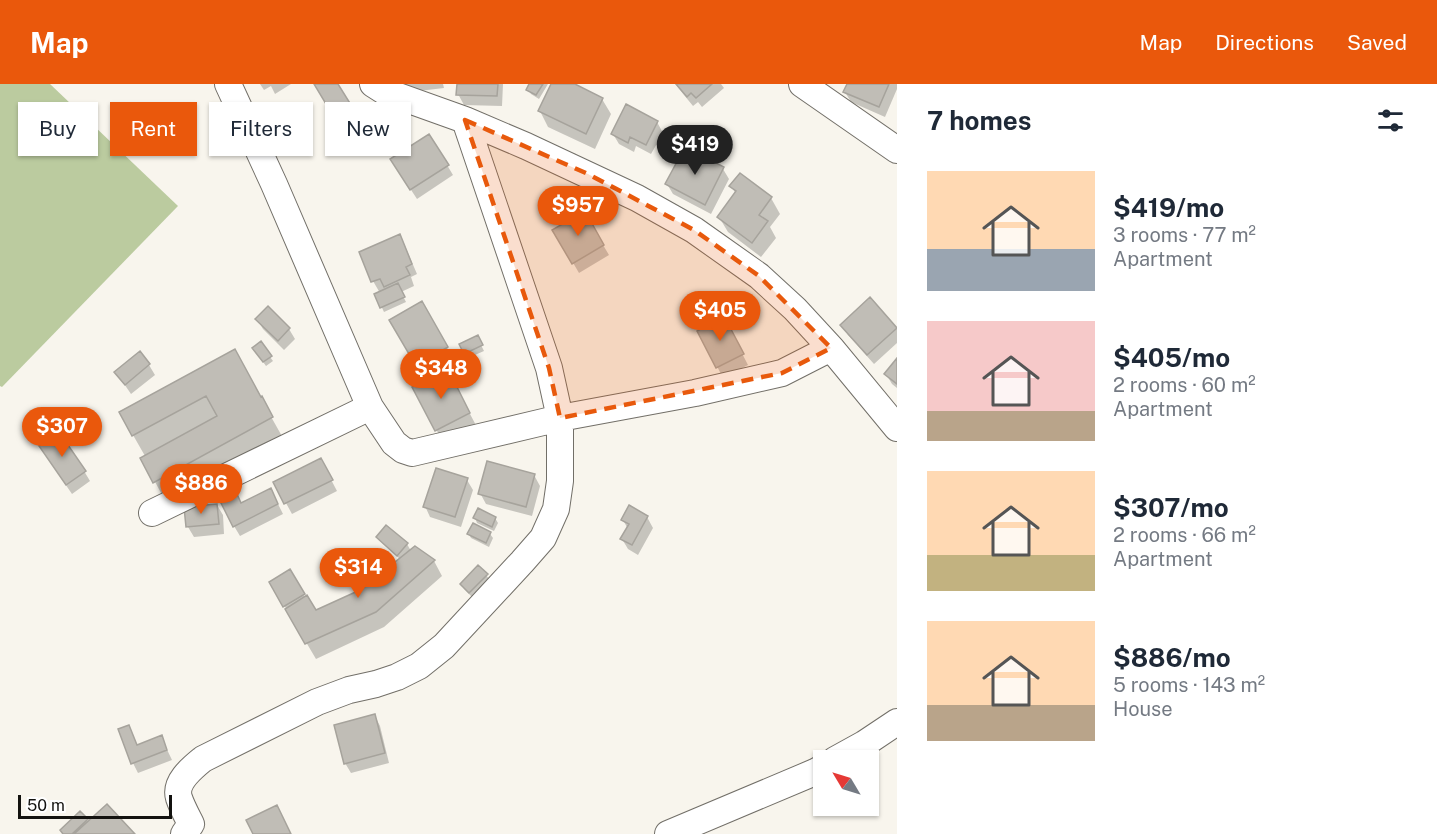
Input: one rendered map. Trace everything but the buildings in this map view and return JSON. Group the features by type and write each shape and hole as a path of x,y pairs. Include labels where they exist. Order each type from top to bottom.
{"street":[{"path":"228,84 274,184 370,407 394,443 403,450 412,453 560,418 695,393 782,373 831,348"},
{"path":"373,84 384,91 465,120 588,174 694,230 759,276 795,309 831,348 897,428"},
{"path":"802,84 897,150"},
{"path":"184,834 191,824 177,795 181,782 189,771 203,759 317,702 349,690 397,677 418,666 444,646 522,562 543,538 556,510 560,481 560,418 549,368 465,120"},
{"path":"152,513 370,407"},
{"path":"853,750 897,722"},
{"path":"668,834 813,773"}],"highlighted area":[{"path":"465,120 588,174 694,230 759,276 831,348 782,373 560,418 549,368"}],"green space":[{"path":"0,84 50,84 69,102 18,102 18,156 98,156 98,130 110,141 110,156 126,156 178,206 2,387 0,386"}]}
